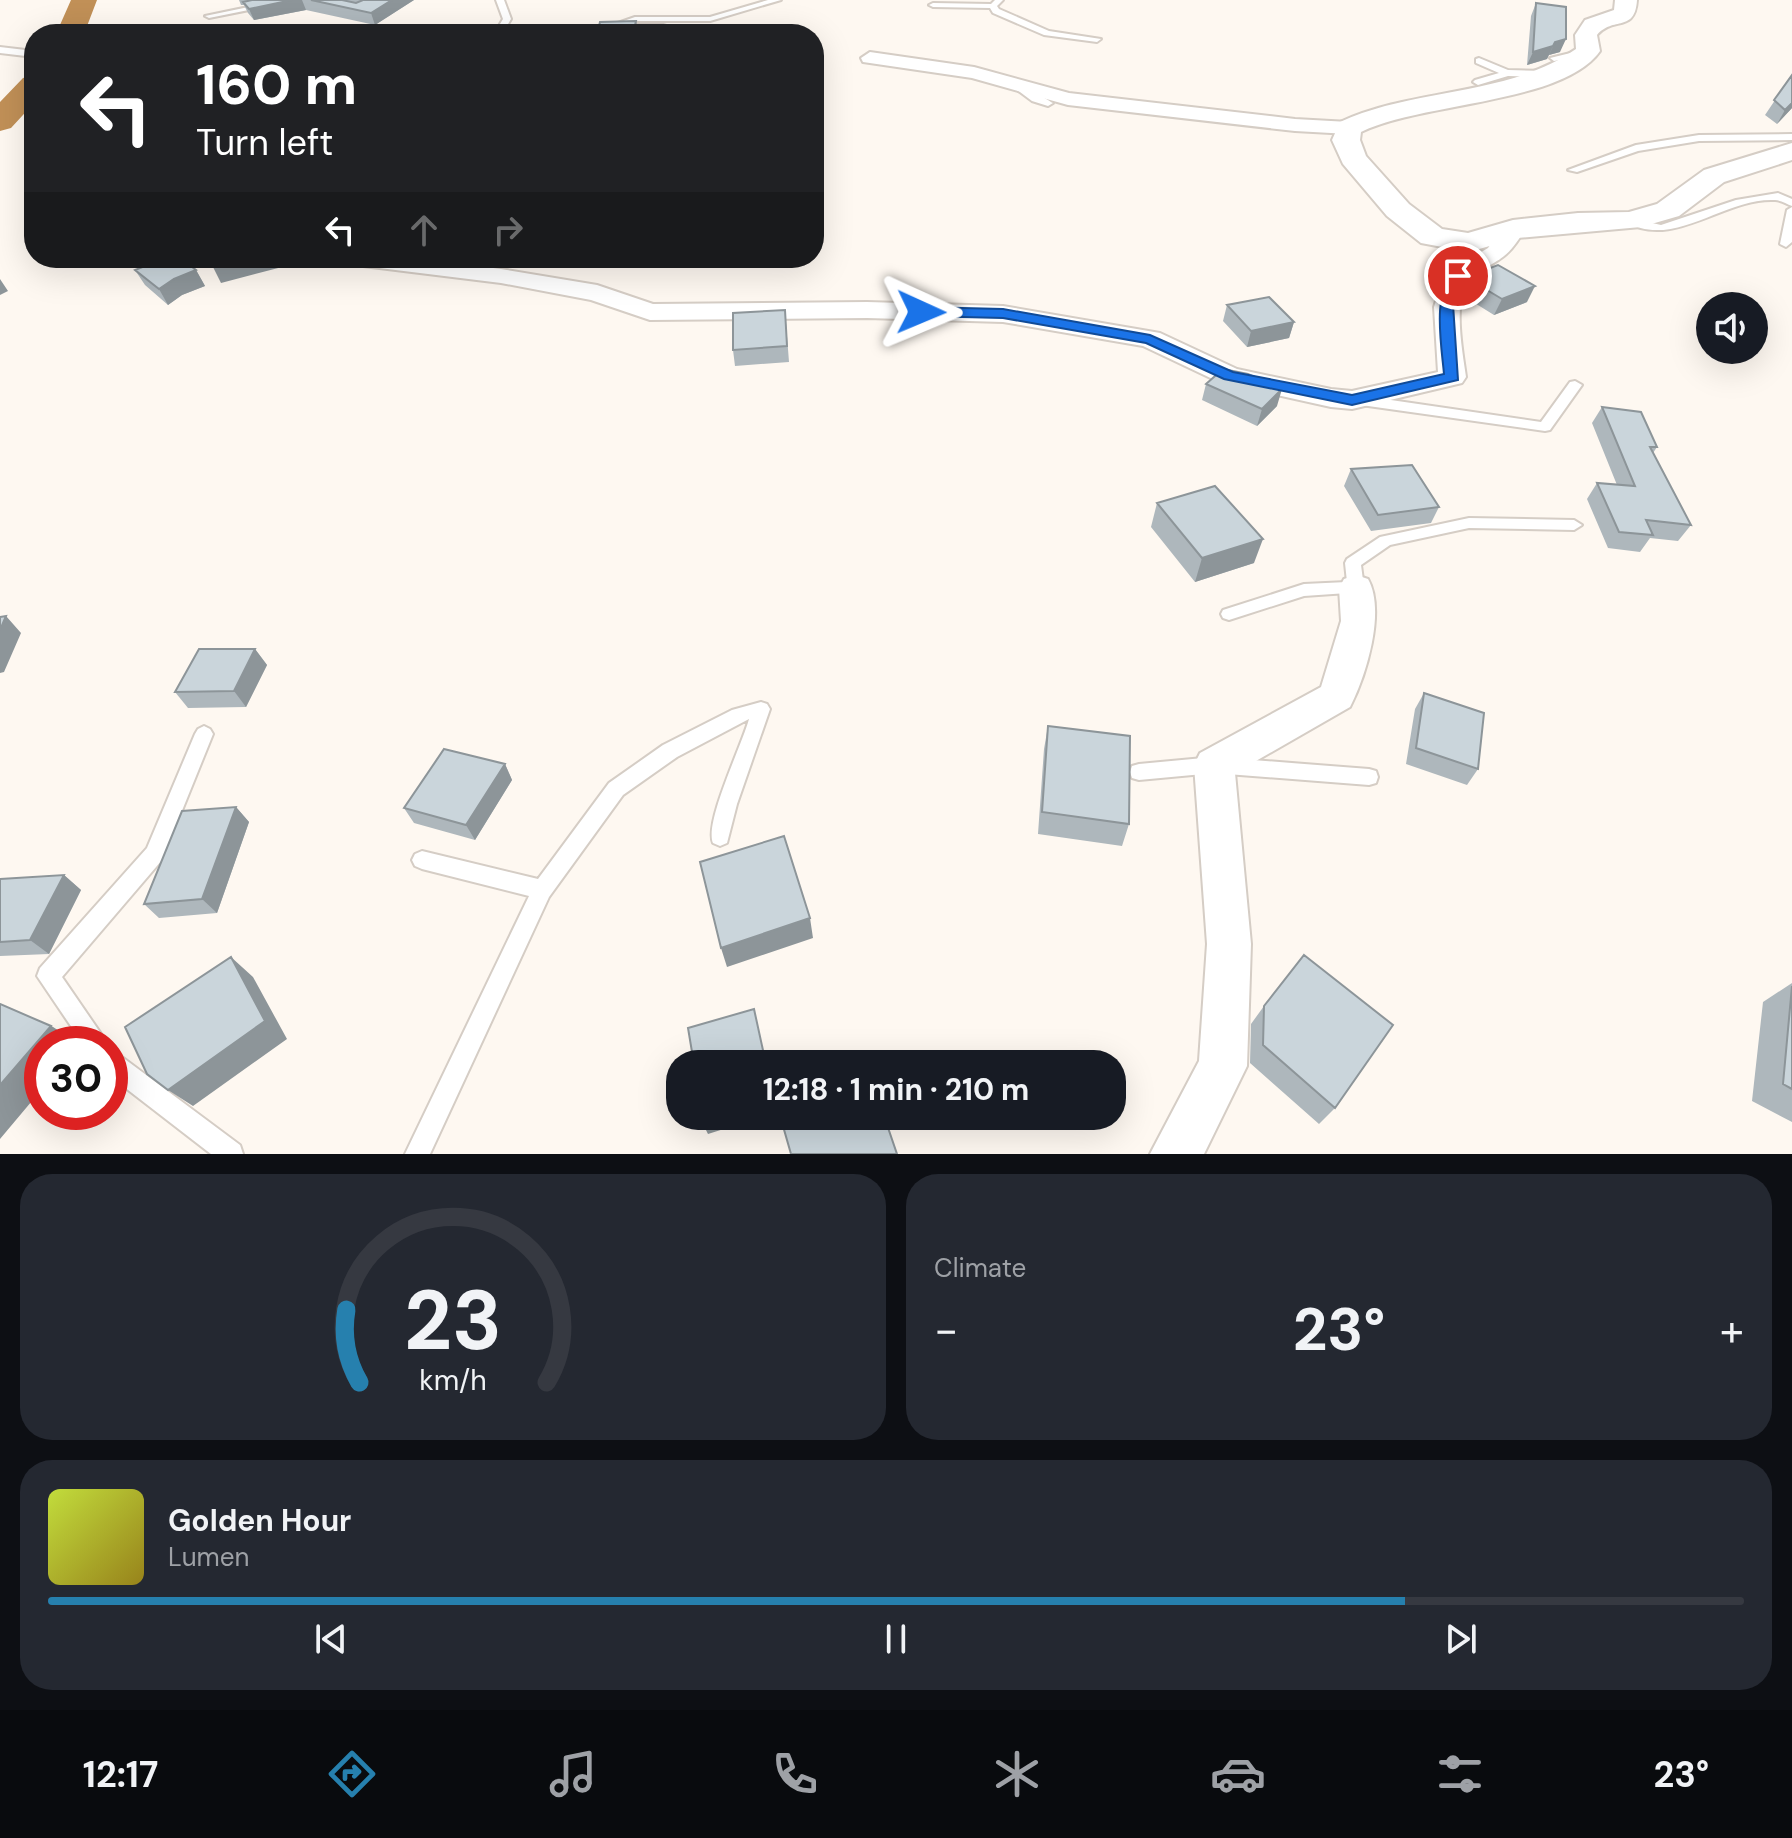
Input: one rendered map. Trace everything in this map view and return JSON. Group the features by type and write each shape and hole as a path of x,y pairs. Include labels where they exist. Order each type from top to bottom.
{"street":[{"path":"870,58 943,67 1068,99 1295,125 1349,128 1382,113 1551,66 1575,63 1588,51 1586,35 1593,25 1625,14 1626,0"},
{"path":"1349,128 1346,140 1353,158 1398,210 1432,236 1469,243 1513,229 1578,222 1630,221 1668,210 1714,176 1792,151"},
{"path":"436,268 583,291 650,312 867,310 1003,314 1150,339 1229,376 1352,400 1452,377 1446,304 1458,276 1500,253 1513,229"},
{"path":"1176,1154 1223,1066 1229,944 1214,765 1337,696 1359,621 1356,588"}],"lane":[{"path":"209,16 295,0"},
{"path":"500,0 507,19 504,24"},
{"path":"619,24 635,19 710,19 777,0"},
{"path":"933,5 996,3 996,11 1047,33 1097,39"},
{"path":"610,18 643,15 686,19"},
{"path":"0,50 24,53"},
{"path":"1479,61 1507,73"},
{"path":"1478,82 1507,73 1551,66"},
{"path":"1015,84 1035,99 1048,103"},
{"path":"1573,170 1636,148 1699,138 1792,137"},
{"path":"1630,221 1662,228 1740,202 1778,196 1792,203"},
{"path":"1786,244 1792,210"},
{"path":"1352,400 1406,404 1545,427 1575,385"},
{"path":"1229,614 1304,590 1356,588 1353,563 1385,541 1469,523 1574,525"},
{"path":"417,1154 542,890 616,789 670,751 738,715 761,709 754,737 722,819 720,837"},
{"path":"84,1026 48,976 155,854 204,734"},
{"path":"1139,772 1214,765 1369,777"},
{"path":"422,860 542,890"},
{"path":"128,1076 231,1154"}],"building":[{"path":"292,0 249,9 243,2"},
{"path":"311,0 356,3 363,0 392,0 371,13"},
{"path":"1536,3 1566,7 1566,39 1533,52"},
{"path":"636,21 635,24 600,22"},
{"path":"1792,75 1792,103 1785,110 1774,100"},
{"path":"1498,265 1535,286 1502,299 1472,281 1474,274"},
{"path":"193,268 196,270 159,289 135,270"},
{"path":"1269,297 1294,322 1251,331 1227,305"},
{"path":"785,310 787,346 733,350 733,313"},
{"path":"1223,369 1248,374 1282,389 1262,409 1206,384"},
{"path":"1602,407 1641,412 1657,447 1650,447 1691,525 1646,520 1653,535 1619,532 1597,483 1635,486"},
{"path":"1412,465 1439,507 1378,515 1351,469"},
{"path":"1215,486 1263,539 1202,558 1157,503"},
{"path":"199,649 255,649 234,691 175,692"},
{"path":"1424,693 1484,713 1478,769 1416,748"},
{"path":"1048,726 1130,736 1129,824 1042,812"},
{"path":"444,749 505,764 466,825 404,808"},
{"path":"236,807 202,899 144,904 182,811"},
{"path":"784,836 810,918 721,948 700,862"},
{"path":"64,875 30,940 0,942 0,879"},
{"path":"1304,955 1393,1025 1335,1108 1263,1045 1264,1006"},
{"path":"231,957 265,1021 168,1090 147,1074 127,1026"},
{"path":"1792,986 1792,1089 1783,1084"},
{"path":"0,1004 51,1026 24,1026 24,1057 0,1085"},
{"path":"754,1009 763,1050 692,1050 688,1028"},
{"path":"784,1130 889,1130 897,1154 791,1154"}],"waterway":[{"path":"74,24 84,0"},
{"path":"0,121 24,95"}],"route":[{"path":"921,312 1003,314 1150,339 1229,376 1352,400 1452,377 1446,304 1458,276"}]}
